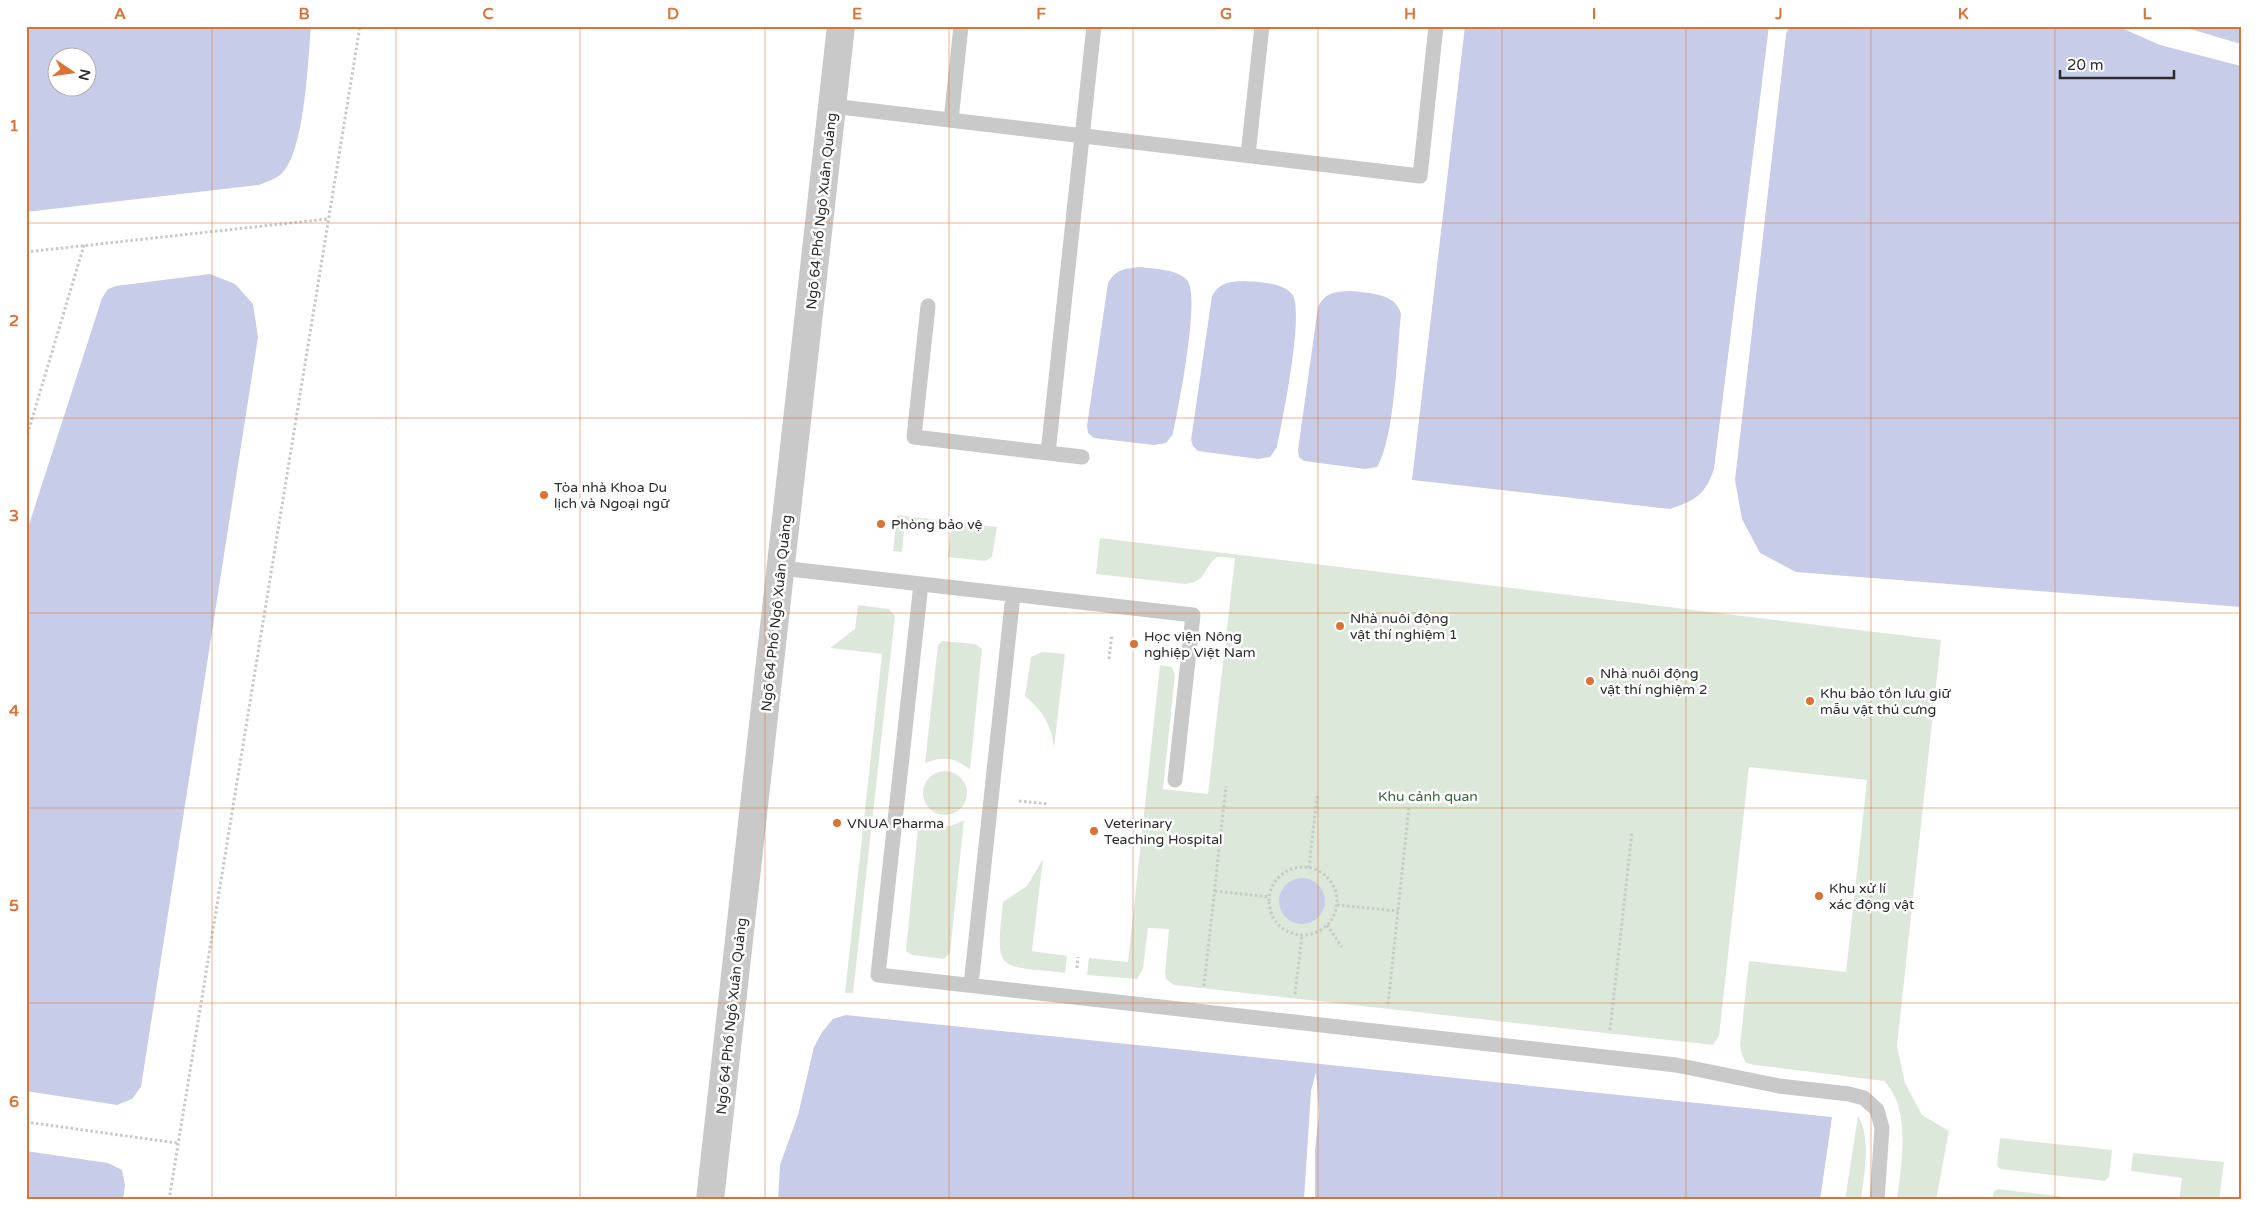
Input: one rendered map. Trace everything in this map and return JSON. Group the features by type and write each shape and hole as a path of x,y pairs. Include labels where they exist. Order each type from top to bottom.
{"street":[{"name":"Ngõ 64 Phố Ngô Xuân Quảng","path":"710,1200 841,26"}],"lane":[{"path":"951,120 961,26"},
{"path":"1048,453 1094,26"},
{"path":"1248,155 1262,26"},
{"path":"832,106 1420,176 1436,26"},
{"path":"928,306 914,437 1082,457"},
{"path":"780,568 1193,615 1175,780"},
{"path":"921,584 878,975 1676,1065 1778,1086 1849,1094 1864,1098 1877,1110 1882,1128 1878,1200"},
{"path":"971,985 1013,595"}],"path":[{"path":"169,1200 360,26"},
{"path":"26,252 328,220"},
{"path":"26,439 84,245"},
{"path":"1109,659 1112,628"},
{"path":"1201,1011 1226,786"},
{"path":"1309,868 1317,796"},
{"path":"1384,1032 1409,807"},
{"path":"1607,1058 1632,832"},
{"path":"1309,868 1327,877 1336,894 1337,904 1334,914 1322,930 1302,935 1291,933 1281,927 1274,918 1270,908 1270,897 1273,886 1288,871 1309,868"},
{"path":"1214,891 1270,897"},
{"path":"1337,904 1398,911"},
{"path":"1327,925 1342,948"},
{"path":"1292,1022 1302,935"},
{"path":"1077,968 1078,957"},
{"path":"26,1122 177,1143"}],"green space":[{"path":"897,515 997,527 992,557 985,561 948,557 951,527 905,521 902,552 893,551"},
{"name":"Khu cảnh quan","path":"1100,538 1941,640 1897,1046 1905,1083 1922,1115 1949,1131 1936,1200 1897,1200 1902,1154 1901,1122 1893,1093 1884,1081 1746,1063 1740,1045 1749,961 1846,972 1867,780 1749,767 1719,1036 1713,1045 1174,985 1166,979 1165,973 1169,929 1148,928 1143,969 1137,979 1087,975 1089,958 1128,962 1160,665 1172,667 1175,675 1163,789 1208,794 1235,558 1217,557 1201,577 1192,583 1185,584 1096,574"},
{"path":"858,605 889,609 895,616 853,993 845,993 882,654 830,648 855,629"},
{"path":"942,641 975,644 982,649 970,770 959,762 949,759 938,759 925,763 938,645"},
{"path":"1042,652 1065,654 1054,748 1051,733 1045,719 1025,696 1031,657"},
{"path":"949,771 961,777 966,784 966,802 961,809 954,814 941,815 933,812 926,805 923,789 926,781 933,774"},
{"path":"919,817 930,824 941,826 952,825 964,820 950,953 944,959 912,955 906,951"},
{"path":"1043,859 1032,951 1067,956 1065,973 1013,966 1006,962 1001,954 1003,902 1027,886"},
{"path":"1858,1116 1865,1136 1866,1146 1861,1200 1845,1200"},
{"path":"2000,1138 2112,1150 2109,1177 2105,1181 2000,1169 1997,1165"},
{"path":"2133,1153 2224,1162 2219,1200 2179,1200 2182,1178 2131,1171"},
{"path":"1998,1189 2091,1200 1992,1200 1994,1191"}],"water":[{"path":"26,26 311,26 304,106 295,148 288,164 280,175 259,185 26,212"},
{"path":"1465,26 1769,26 1714,469 1703,491 1687,503 1670,509 1412,480"},
{"path":"1789,26 2117,26 2160,45 2241,66 2241,607 1796,572 1760,553 1742,519 1735,480 1786,35"},
{"path":"2180,26 2241,26 2241,44"},
{"path":"1140,267 1165,270 1183,276 1191,290 1187,354 1173,434 1166,443 1154,445 1094,438 1088,433 1087,426 1108,283 1121,270"},
{"path":"210,274 235,284 253,304 258,337 141,1087 132,1099 117,1105 26,1091 26,534 102,298 108,289 116,286"},
{"path":"1244,281 1269,283 1282,287 1292,294 1295,304 1296,322 1291,368 1277,447 1270,457 1258,459 1198,451 1193,446 1191,440 1212,296 1222,285"},
{"path":"1350,291 1381,295 1388,298 1394,302 1401,314 1394,394 1388,436 1377,467 1365,469 1304,461 1299,457 1298,450 1318,307 1324,298 1331,294"},
{"path":"1297,878 1307,878 1321,888 1325,901 1321,914 1315,920 1307,924 1297,924 1283,914 1279,906 1279,896 1289,882"},
{"path":"846,1015 1832,1117 1820,1200 1315,1200 1315,1150 1319,1113 1316,1072 1311,1091 1304,1200 778,1200 780,1165 798,1115 814,1047 822,1032 833,1019"},
{"path":"26,1151 108,1163 122,1170 125,1185 123,1200 26,1200"}],"place":[{"name":"Tòa nhà Khoa Du lịch và Ngoại ngữ","path":"544,495"},
{"name":"Phòng bảo vệ","path":"881,524"},
{"name":"Nhà nuôi động vật thí nghiệm 1","path":"1340,626"},
{"name":"Học viện Nông nghiệp Việt Nam","path":"1134,644"},
{"name":"Nhà nuôi động vật thí nghiệm 2","path":"1590,681"},
{"name":"Khu bảo tồn lưu giữ mẫu vật thú cưng","path":"1810,701"},
{"name":"VNUA Pharma","path":"837,823"},
{"name":"Veterinary Teaching Hospital","path":"1094,831"},
{"name":"Khu xử lí xác động vật","path":"1819,896"}]}
